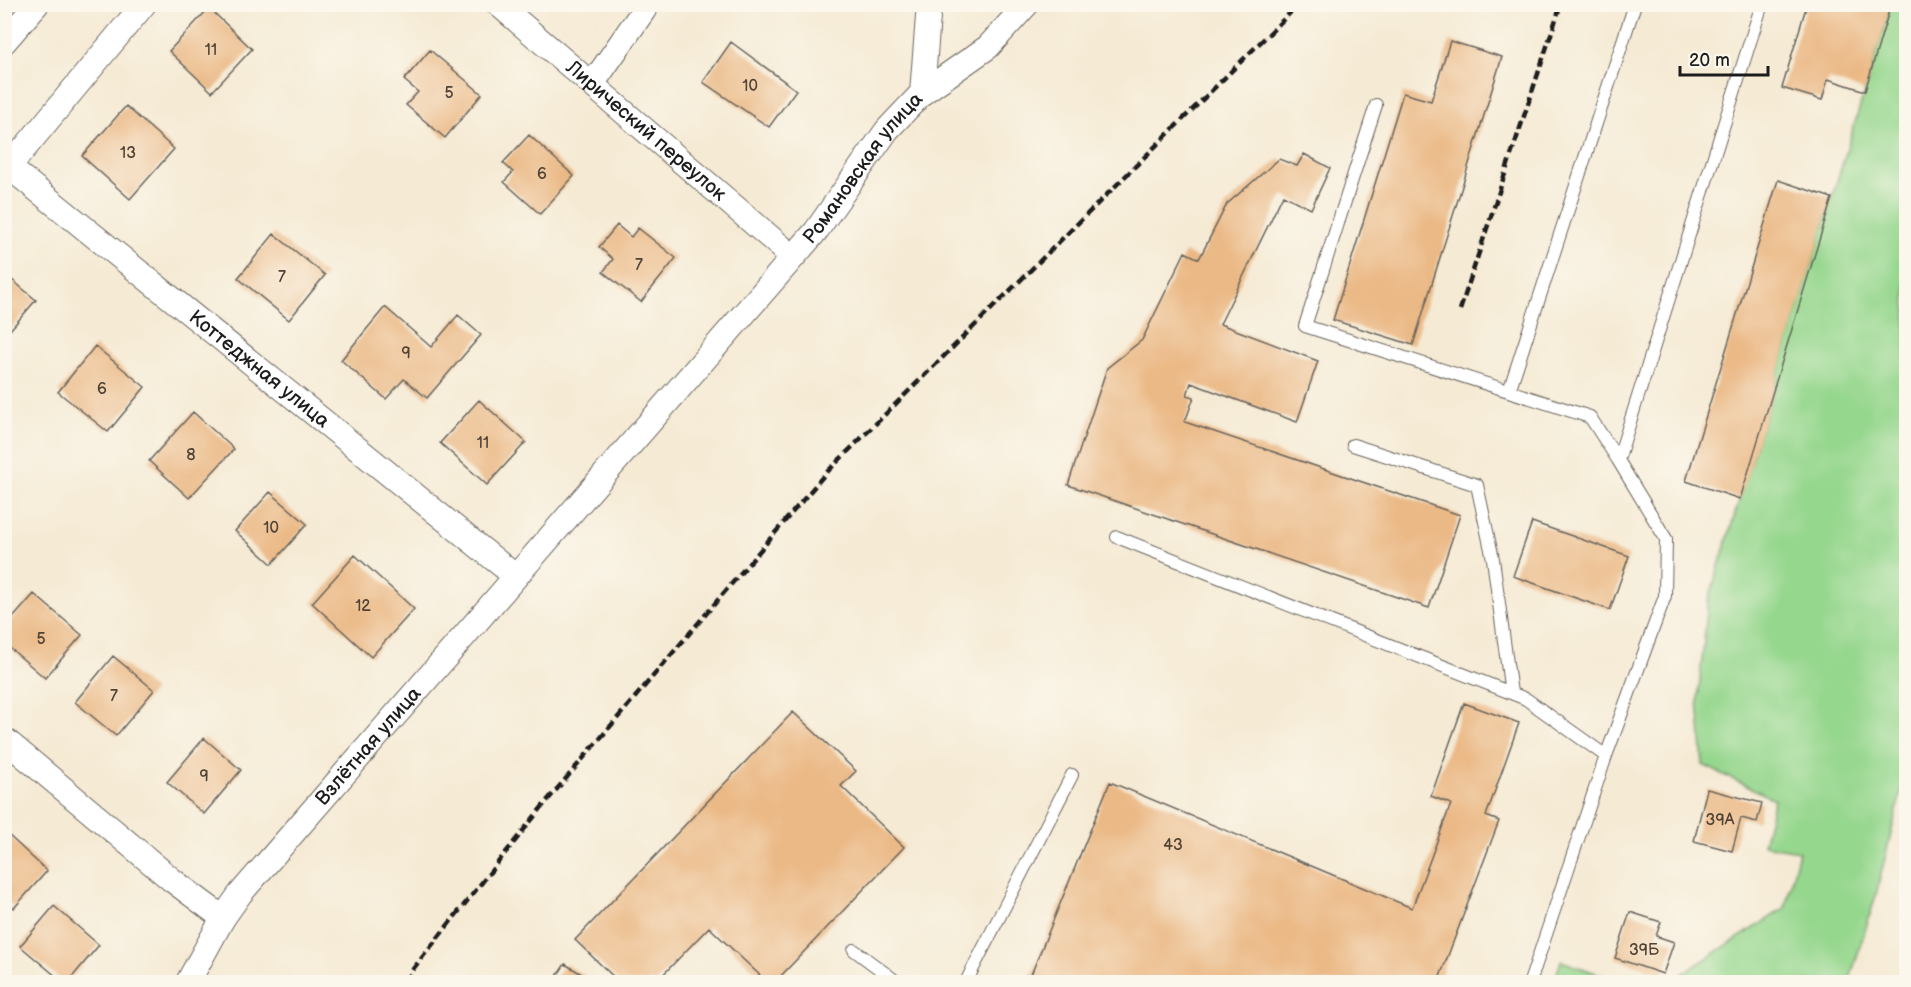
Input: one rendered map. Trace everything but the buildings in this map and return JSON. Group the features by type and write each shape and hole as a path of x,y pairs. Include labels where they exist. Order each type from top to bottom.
{"street":[{"path":"4,42 37,4"},
{"path":"6,168 144,4"},
{"name":"Лирический переулок","path":"498,4 593,83 793,257"},
{"path":"593,83 648,4"},
{"name":"Романовская улица","path":"515,576 816,231 887,130 922,93 929,4"},
{"path":"922,93 988,47 1027,4"},
{"name":"Коттеджная улица","path":"6,168 515,576"},
{"name":"Взлётная улица","path":"188,982 223,918 240,894 515,576"},
{"path":"4,739 172,880 223,918"}],"lane":[{"path":"1509,392 1635,4"},
{"path":"1618,460 1762,4"},
{"path":"1376,105 1305,326 1590,417 1666,539 1665,596 1606,756 1530,982"},
{"path":"1353,445 1477,485 1493,559 1511,693"},
{"path":"1117,537 1526,699 1606,756"},
{"path":"966,982 1072,775"},
{"path":"854,950 894,982"}],"green space":[{"path":"1891,5 1906,5 1906,772 1876,895 1849,982 1670,982 1785,908 1799,851 1763,845 1774,799 1703,765 1698,699 1708,602"},
{"path":"1561,961 1622,982 1554,982"}],"railway":[{"path":"406,982 413,969 546,802 825,474 1299,4"},
{"path":"1460,310 1561,4"}]}
